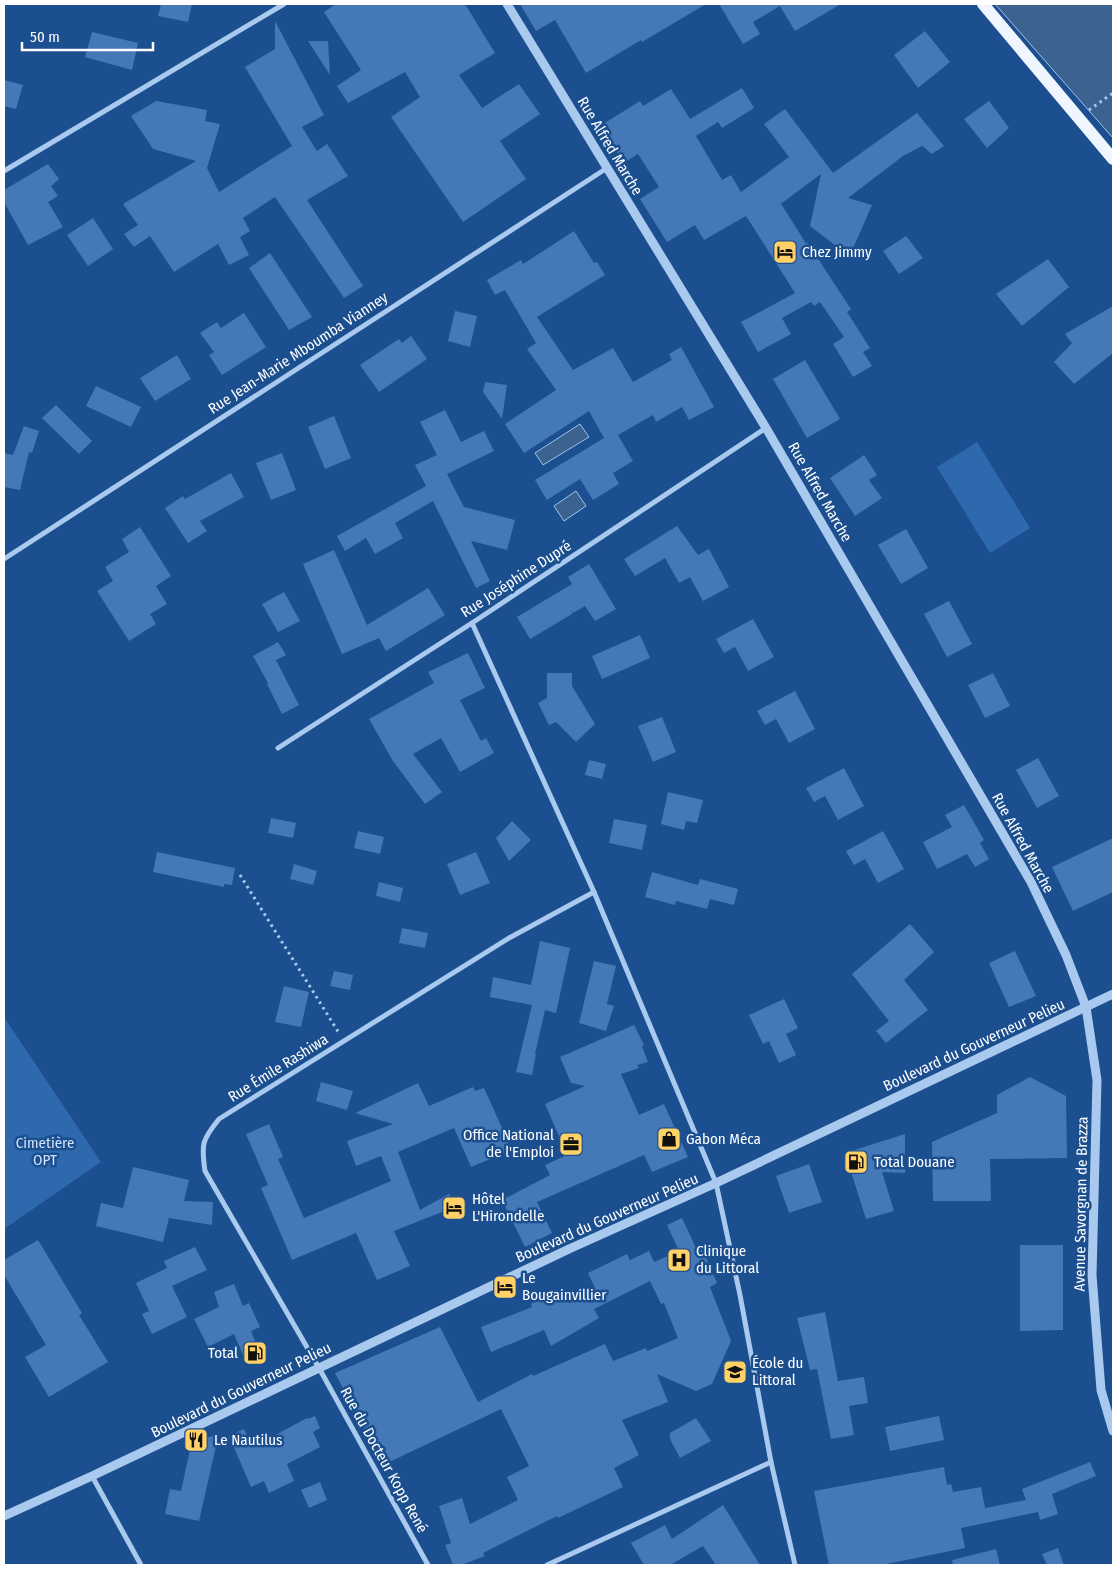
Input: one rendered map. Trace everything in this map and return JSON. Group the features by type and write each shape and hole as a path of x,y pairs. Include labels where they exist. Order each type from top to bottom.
{"main road":[{"path":"983,4 1113,158"}],"street":[{"path":"4,171 284,4"},
{"name":"Rue Alfred Marche","path":"507,4 766,428 1031,882 1066,955 1086,1007"},
{"name":"Rue Jean-Marie Mboumba Vianney","path":"4,559 607,168"},
{"name":"Rue Joséphine Dupré","path":"278,748 472,623 766,428"},
{"path":"472,623 594,892 716,1183 740,1295 771,1462 795,1565"},
{"name":"Rue Émile Rashiwa","path":"319,1368 205,1171 202,1153 206,1134 219,1119 510,938 594,892"},
{"name":"Boulevard du Gouverneur Pelieu","path":"4,1516 569,1249 716,1183 1113,994"},
{"name":"Avenue Savorgnan de Brazza","path":"1086,1007 1097,1080 1092,1275 1101,1390 1113,1431"},
{"name":"Rue du Docteur Kopp René","path":"319,1368 428,1565"},
{"path":"546,1565 771,1462"},
{"path":"92,1476 141,1565"}],"path":[{"path":"1078,117 1113,93"},
{"path":"240,874 344,1042"}],"green space":[{"path":"977,442 1030,528 990,553 937,467"},
{"name":"Cimetière OPT","path":"4,1017 101,1162 4,1229"}],"shaded area":[{"path":"995,4 1113,4 1113,138"},
{"path":"580,424 589,437 543,465 535,453"},
{"path":"576,491 586,506 564,521 554,506"}],"building":[{"path":"161,4 192,4 188,22 158,16"},
{"path":"336,4 465,4 495,53 459,75 482,108 519,84 540,114 500,141 526,179 463,222 391,117 420,97 405,72 348,103 337,86 361,70 324,12"},
{"path":"520,4 706,4 586,73 555,20 536,31"},
{"path":"719,4 841,4 795,31 780,6 753,22 760,34 743,44"},
{"path":"275,21 324,115 302,127 317,151 327,144 348,176 307,200 363,286 344,298 275,197 243,218 250,231 240,237 249,255 229,265 218,244 174,272 150,236 134,247 124,234 138,225 123,204 196,161 153,149 131,116 156,101 207,110 205,121 220,124 207,168 219,192 292,146 245,67 275,49"},
{"path":"925,31 950,62 918,88 894,55"},
{"path":"92,32 138,43 132,70 85,57"},
{"path":"308,41 328,41 330,75"},
{"path":"4,80 23,85 16,109 4,106"},
{"path":"742,88 754,108 722,128 718,122 696,136 722,180 731,175 741,192 789,157 764,124 785,109 833,173 917,113 944,146 932,154 922,146 903,156 848,198 872,205 851,253 845,253 810,226 821,174 782,203 780,202 851,309 847,312 870,348 863,352 872,366 853,377 833,344 844,337 820,302 814,306 811,302 782,318 791,334 758,352 741,322 795,293 746,216 704,240 695,225 667,242 640,199 659,187 638,154 624,163 600,126 640,101 643,106 671,89 690,119"},
{"path":"989,101 1009,128 987,148 964,119"},
{"path":"48,164 59,179 51,186 58,196 48,202 63,227 28,245 4,202 4,190"},
{"path":"93,218 113,249 88,266 67,235"},
{"path":"574,231 594,263 597,262 605,275 537,317 573,370 613,348 633,382 672,360 669,354 681,347 714,407 689,420 682,407 656,422 653,415 618,435 633,461 613,473 619,484 593,500 580,479 547,500 535,480 604,438 589,411 524,453 505,424 556,390 527,349 536,343 505,290 495,295 487,280 521,260 523,264"},
{"path":"906,236 923,258 899,274 883,251"},
{"path":"270,253 312,317 289,330 249,268"},
{"path":"1048,259 1069,287 1022,326 996,294"},
{"path":"1113,306 1113,353 1074,384 1054,362 1072,343 1065,334"},
{"path":"455,311 477,316 470,347 448,341"},
{"path":"244,313 266,347 222,375 209,355 214,352 200,333 217,322 221,328"},
{"path":"411,336 427,359 379,392 360,365 399,339 402,343"},
{"path":"177,355 191,379 155,401 140,378"},
{"path":"805,360 840,419 807,438 773,379"},
{"path":"485,382 507,385 502,419 483,392"},
{"path":"96,386 141,407 131,427 86,406"},
{"path":"56,405 92,441 79,454 42,418"},
{"path":"445,410 461,442 484,431 494,451 447,474 464,507 515,520 507,550 471,541 490,581 476,588 433,501 395,523 403,538 375,554 366,538 345,551 337,536 426,486 415,465 437,455 420,422"},
{"path":"334,416 351,458 325,469 308,427"},
{"path":"24,426 39,431 32,453 29,452 20,490 4,487 4,453 13,455"},
{"path":"282,453 296,490 271,500 256,463"},
{"path":"864,455 877,475 869,480 882,498 855,516 830,478"},
{"path":"231,473 244,497 200,521 207,531 188,543 165,508 183,496 185,499"},
{"path":"677,526 698,555 709,549 729,587 703,601 690,577 679,583 665,558 635,576 624,559"},
{"path":"140,527 171,576 156,586 167,604 150,614 156,624 129,641 97,591 113,581 105,567 129,552 122,539"},
{"path":"906,529 928,568 901,584 878,545"},
{"path":"334,550 367,625 428,588 445,615 386,651 379,638 342,654 303,564"},
{"path":"589,564 616,609 595,621 585,606 573,613 572,610 572,614 530,639 517,617 572,584 568,577"},
{"path":"284,592 300,621 278,632 262,604"},
{"path":"949,601 972,644 947,657 924,614"},
{"path":"753,619 774,657 748,671 735,647 724,653 716,639"},
{"path":"640,635 650,658 602,679 592,656"},
{"path":"278,642 286,655 276,660 299,705 282,714 253,656"},
{"path":"468,653 485,688 460,700 481,741 486,738 494,753 460,772 441,738 413,754 442,792 425,804 393,761 369,719 434,683 428,672"},
{"path":"547,673 572,673 572,686 595,724 576,742 556,722 549,725 538,703 547,698"},
{"path":"993,673 1010,706 985,718 968,685"},
{"path":"795,691 815,729 789,743 776,719 765,725 757,711"},
{"path":"662,717 676,752 653,762 638,726"},
{"path":"1038,758 1059,796 1037,808 1016,770"},
{"path":"589,760 606,764 602,779 585,775"},
{"path":"844,768 864,806 838,820 825,796 814,802 806,788"},
{"path":"668,792 703,800 697,823 686,821 684,830 661,824"},
{"path":"964,805 984,840 980,843 989,859 975,867 967,854 937,869 923,842 952,827 945,815"},
{"path":"271,818 296,823 293,838 268,833"},
{"path":"614,819 647,825 642,850 609,843"},
{"path":"512,821 531,840 509,861 496,838"},
{"path":"358,831 384,837 380,854 354,848"},
{"path":"883,831 904,869 878,883 865,859 854,865 846,851"},
{"path":"1113,838 1113,892 1073,911 1052,867"},
{"path":"157,852 235,868 232,885 224,884 224,887 153,872"},
{"path":"476,852 490,883 460,895 447,864"},
{"path":"294,864 317,871 313,885 290,879"},
{"path":"652,872 698,885 700,879 738,889 734,905 710,899 707,909 676,901 675,905 645,897"},
{"path":"379,882 403,888 400,902 376,896"},
{"path":"910,924 934,952 904,980 928,1010 886,1043 876,1031 889,1021 852,974"},
{"path":"402,928 428,933 425,948 399,943"},
{"path":"540,941 570,948 556,1013 545,1010 532,1075 516,1072 532,1005 490,997 493,977 531,985"},
{"path":"1015,951 1036,996 1009,1007 989,963"},
{"path":"594,961 616,966 607,1004 614,1006 606,1031 579,1023"},
{"path":"334,971 353,975 350,990 330,986"},
{"path":"284,986 309,992 301,1027 275,1022"},
{"path":"784,999 798,1028 786,1034 796,1055 779,1063 769,1041 763,1044 749,1015"},
{"path":"634,1025 644,1045 642,1046 648,1062 637,1065 639,1068 621,1074 639,1115 664,1104 688,1157 652,1172 644,1155 537,1202 552,1233 525,1247 502,1200 550,1175 545,1165 567,1155 545,1104 585,1086 571,1083 560,1057"},
{"path":"1030,1077 1066,1096 1067,1158 990,1159 991,1201 933,1201 932,1142 997,1113 997,1095"},
{"path":"321,1082 353,1091 347,1110 316,1101"},
{"path":"418,1083 429,1106 473,1087 475,1091 484,1088 512,1150 471,1167 454,1128 398,1152 420,1210 449,1194 457,1209 445,1216 442,1212 394,1231 410,1266 377,1280 356,1233 292,1260 261,1188 268,1185 246,1134 269,1124 283,1157 278,1159 304,1218 391,1181 381,1156 356,1166 347,1141 393,1124 355,1113"},
{"path":"905,1134 905,1173 882,1172 894,1211 866,1219 845,1153"},
{"path":"809,1164 822,1202 789,1213 776,1176"},
{"path":"133,1167 189,1180 184,1201 213,1202 212,1225 169,1218 163,1242 96,1226 101,1203 123,1208"},
{"path":"682,1218 696,1248 701,1246 717,1283 710,1287 731,1341 712,1384 696,1391 657,1374 668,1402 622,1420 639,1455 614,1468 623,1487 558,1518 557,1516 483,1553 485,1556 461,1565 453,1565 445,1545 451,1543 439,1506 462,1498 470,1524 518,1500 507,1477 529,1466 501,1409 383,1465 335,1373 440,1327 478,1402 532,1374 533,1376 605,1344 613,1361 646,1348 647,1351 678,1338 664,1303 661,1304 650,1281 594,1309 599,1318 551,1346 544,1330 491,1352 481,1327 532,1307 531,1304 561,1289 569,1303 595,1288 588,1273 627,1254 630,1260 649,1251 654,1262 679,1251 667,1225"},
{"path":"38,1240 82,1313 79,1315 108,1362 49,1397 25,1357 46,1345 4,1275 4,1260"},
{"path":"1020,1245 1063,1245 1063,1330 1020,1331"},
{"path":"195,1247 207,1270 172,1286 187,1317 152,1334 142,1314 149,1311 136,1283 167,1268 164,1261"},
{"path":"234,1284 243,1306 249,1303 260,1327 251,1331 261,1356 246,1362 234,1334 208,1347 194,1319 219,1307 214,1292"},
{"path":"825,1312 838,1381 864,1377 868,1403 849,1406 854,1435 831,1439 817,1369 810,1370 797,1318"},
{"path":"315,1416 320,1428 313,1432 320,1447 287,1464 294,1481 269,1493 264,1481 251,1487 229,1436 244,1429 253,1447 307,1418"},
{"path":"939,1416 944,1440 890,1451 885,1427"},
{"path":"696,1418 711,1441 680,1458 670,1439 670,1433"},
{"path":"202,1432 205,1439 219,1433 199,1521 165,1514 170,1489 181,1491 193,1436"},
{"path":"1090,1462 1096,1476 1052,1494 1058,1514 1040,1520 1038,1512 961,1528 965,1548 882,1565 829,1565 814,1491 944,1467 947,1485 951,1484 953,1492 981,1487 985,1508 1026,1500 1022,1489"},
{"path":"320,1482 327,1500 309,1508 301,1490"},
{"path":"723,1505 760,1565 716,1565 703,1546 670,1565 644,1565 631,1543 665,1525 672,1539"},
{"path":"1058,1548 1064,1565 1047,1565 1042,1554"},
{"path":"996,1549 1000,1565 953,1565 952,1560"}],"place":[{"name":"Chez Jimmy","path":"785,252"},
{"name":"Gabon Méca","path":"669,1139"},
{"name":"Office National de l'Emploi","path":"571,1144"},
{"name":"Total Douane","path":"856,1162"},
{"name":"Hôtel L'Hirondelle","path":"454,1208"},
{"name":"Clinique du Littoral","path":"679,1260"},
{"name":"Le Bougainvillier","path":"505,1287"},
{"name":"Total","path":"255,1353"},
{"name":"École du Littoral","path":"735,1372"},
{"name":"Le Nautilus","path":"196,1440"}]}
